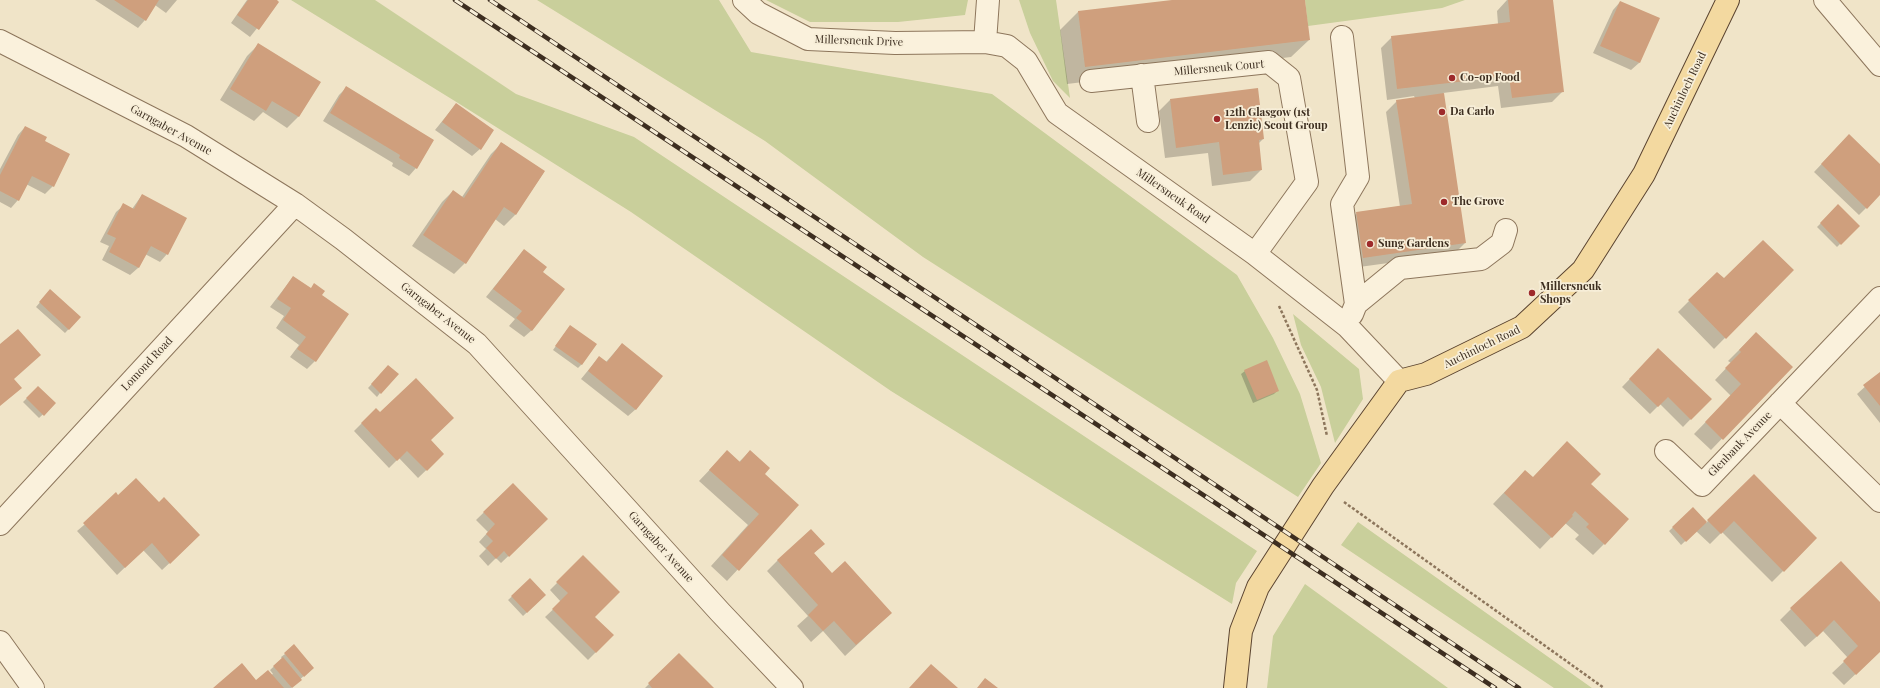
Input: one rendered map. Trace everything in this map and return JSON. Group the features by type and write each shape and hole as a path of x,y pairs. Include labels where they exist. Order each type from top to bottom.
{"main road":[{"name":"Auchinloch Road","path":"1399,381 1426,374 1522,327 1583,270 1644,174 1728,0"},
{"path":"1235,688 1241,631 1258,586 1323,486 1399,381"}],"street":[{"name":"Millersneuk Drive","path":"744,0 758,13 808,39 895,43 985,42"},
{"path":"985,42 988,0"},
{"path":"1825,0 1880,65"},
{"path":"1342,37 1358,177 1342,204 1356,304"},
{"name":"Garngaber Avenue","path":"0,41 186,136 295,204 343,239 477,344 720,612 792,688"},
{"name":"Millersneuk Road","path":"985,42 1007,46 1026,61 1057,113 1255,254 1347,326 1399,381"},
{"name":"Millersneuk Court","path":"1091,81 1269,62 1289,78 1307,182 1255,254"},
{"path":"1142,75 1148,121"},
{"name":"Lomond Road","path":"0,524 295,204"},
{"path":"1347,326 1356,304 1400,268 1481,259 1502,243 1506,230"},
{"name":"Glenbank Avenue","path":"1666,451 1702,485 1880,298"},
{"name":"Glenbank Avenue","path":"1780,403 1880,501"},
{"path":"0,642 33,688"}],"path":[{"path":"1278,304 1317,390 1331,454 1340,462"},
{"path":"1323,486 1361,516 1604,688"}],"green space":[{"path":"291,0 375,0 516,94 634,137 1257,551 1236,583 1232,604 891,391 631,212"},
{"path":"537,0 719,0 751,52 992,94 1237,275 1273,338 1300,394 1321,463 1298,497 923,257 765,141"},
{"path":"766,0 968,0 965,15 898,22 810,22"},
{"path":"1019,0 1056,0 1070,98 1053,81 1030,33"},
{"path":"1305,0 1465,0 1442,8 1308,26"},
{"path":"1293,314 1359,369 1363,399 1335,443 1321,387 1301,345"},
{"path":"1358,522 1592,688 1554,688 1341,545"},
{"path":"1305,584 1448,688 1267,688 1273,636"}],"building":[{"path":"114,0 159,0 146,21"},
{"path":"248,0 277,0 279,2 259,30 237,15"},
{"path":"1172,0 1305,0 1310,40 1085,67 1078,11"},
{"path":"1508,0 1553,0 1564,92 1512,98 1509,76 1397,89 1391,36 1510,22"},
{"path":"1620,1 1660,18 1640,63 1600,46"},
{"path":"258,43 321,82 299,117 272,101 266,111 230,89"},
{"path":"346,86 434,140 417,169 399,158 400,155 330,113"},
{"name":"12th Glasgow (1st Lenzie) Scout Group","path":"1258,88 1264,139 1259,140 1262,170 1223,175 1219,142 1176,148 1170,99"},
{"path":"1444,93 1466,243 1363,258 1356,212 1412,204 1396,100"},
{"path":"456,103 494,130 481,150 442,122"},
{"path":"25,126 47,137 45,141 70,154 54,187 32,176 19,201 0,191 0,175"},
{"path":"1849,134 1880,164 1880,195 1867,209 1821,164"},
{"path":"501,142 545,171 516,215 504,207 466,264 423,235 453,190 464,198"},
{"path":"142,194 187,218 168,255 151,246 139,268 109,252 116,238 107,234 123,203 134,209"},
{"path":"1838,204 1860,226 1841,245 1820,223"},
{"path":"1763,240 1794,270 1726,339 1688,300 1717,272 1724,278"},
{"path":"524,249 547,267 543,272 565,289 532,331 516,318 522,311 493,289"},
{"path":"293,276 311,288 314,283 325,291 322,295 349,314 316,362 297,349 306,337 283,320 291,308 277,299"},
{"path":"50,289 81,317 69,330 39,302"},
{"path":"570,325 597,344 582,365 555,346"},
{"path":"18,329 41,355 14,379 22,388 0,406 0,344"},
{"path":"1756,332 1793,367 1723,440 1705,422 1741,384 1725,368 1741,352 1739,350"},
{"path":"622,343 663,376 636,410 588,371 599,356 607,362"},
{"path":"1658,348 1712,399 1691,420 1668,397 1658,407 1629,379"},
{"path":"1267,360 1279,391 1257,400 1244,370"},
{"path":"388,365 399,374 381,394 371,384"},
{"path":"1880,372 1880,406 1863,385"},
{"path":"416,378 454,418 431,440 444,454 427,471 407,451 397,461 361,423 376,408 380,412"},
{"path":"38,386 56,403 44,416 26,398"},
{"path":"1567,441 1601,474 1591,484 1629,519 1605,545 1586,527 1589,524 1575,511 1572,515 1573,516 1552,538 1504,493 1525,470 1533,477"},
{"path":"727,450 740,462 750,450 770,468 765,474 799,505 739,571 722,555 759,514 709,470"},
{"path":"1754,474 1817,538 1784,572 1734,521 1721,534 1707,520"},
{"path":"136,478 159,502 164,497 200,535 170,564 152,543 125,568 83,523 116,492 118,495"},
{"path":"513,483 548,519 509,557 504,551 496,559 486,548 493,541 486,534 495,524 483,512"},
{"path":"1693,507 1707,522 1686,542 1672,527"},
{"path":"811,529 825,544 814,553 832,573 845,561 892,613 856,645 834,621 823,631 808,615 818,605 777,560"},
{"path":"583,555 620,592 595,617 614,635 596,653 552,609 568,593 556,582"},
{"path":"1841,561 1880,602 1880,652 1856,675 1843,661 1858,646 1834,620 1817,637 1790,608"},
{"path":"530,578 546,595 527,613 511,596"},
{"path":"294,644 314,668 304,677 284,653"},
{"path":"679,653 714,688 652,688 648,683"},
{"path":"283,657 302,680 292,688 273,666"},
{"path":"242,663 256,680 268,670 284,688 213,688"},
{"path":"931,664 958,688 909,688"},
{"path":"985,678 998,688 977,688"}],"railway":[{"path":"455,0 1495,688"},
{"path":"490,0 1519,688"}],"place":[{"name":"Co-op Food","path":"1452,78"},
{"name":"Da Carlo","path":"1442,112"},
{"name":"12th Glasgow (1st Lenzie) Scout Group","path":"1217,119"},
{"name":"The Grove","path":"1444,202"},
{"name":"Sung Gardens","path":"1370,244"},
{"name":"Millersneuk Shops","path":"1532,293"}]}
